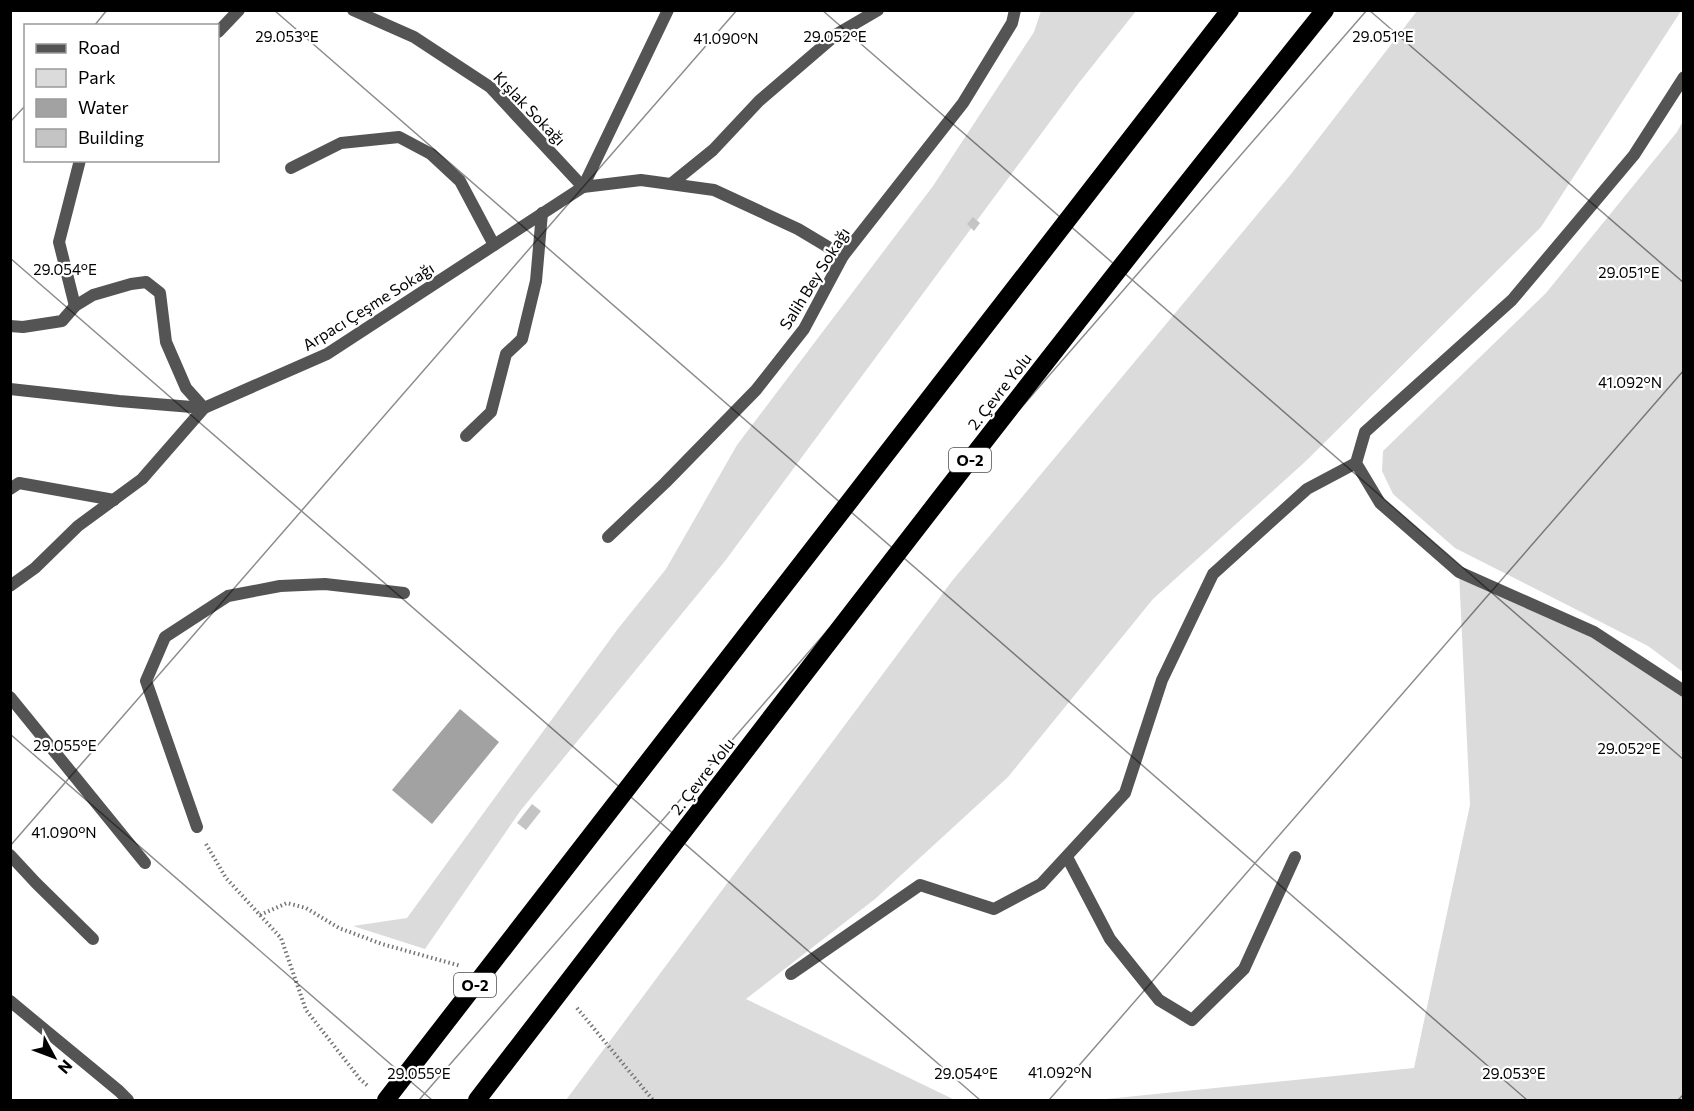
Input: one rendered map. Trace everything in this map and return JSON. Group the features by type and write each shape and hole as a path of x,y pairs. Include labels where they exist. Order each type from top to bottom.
{"highway":[{"name":"O-2","path":"386,1101 1230,10"},
{"name":"2. Çevre Yolu","path":"562,989 1018,398 1324,10"},
{"name":"O-2","path":"477,1101 562,989"}],"street":[{"path":"219,31 239,10"},
{"name":"Kışlak Sokağı","path":"353,10 414,37 490,87 583,187"},
{"path":"583,187 668,10"},
{"path":"671,184 713,150 759,101 837,34 878,10"},
{"name":"Salih Bey Sokağı","path":"608,537 665,483 756,390 804,329 843,256 963,103 1012,23 1015,10"},
{"path":"791,974 920,885 994,909 1041,885 1125,793 1162,680 1213,574 1307,489 1356,463 1365,432 1512,300 1634,155 1683,77"},
{"path":"291,168 341,143 399,137 431,154 460,181 494,245"},
{"path":"75,306 59,242 79,162"},
{"path":"583,187 641,180 714,190 798,229 843,256"},
{"name":"Arpacı Çeşme Sokağı","path":"10,389 204,408 327,354 583,187"},
{"path":"466,436 492,412 506,354 522,339 536,281 542,213"},
{"path":"10,326 23,327 62,321 75,306 93,295 146,282 160,293 166,342 186,388 204,408 142,479 78,526 35,567 10,586"},
{"path":"1356,463 1380,503 1459,572 1594,632 1683,691"},
{"path":"10,489 19,483 114,500"},
{"path":"197,827 146,681 165,637 228,596 280,586 325,584 404,594"},
{"path":"10,697 145,863"},
{"path":"10,855 93,939"},
{"path":"1067,857 1110,939 1159,1000 1192,1020 1244,969 1295,857"},
{"path":"10,1001 119,1091 128,1101"}],"path":[{"path":"197,827 226,878 281,938 306,1010 360,1079 369,1086"},
{"path":"260,915 287,903 306,908 339,928 382,944 484,972"},
{"path":"562,989 652,1101"}],"green space":[{"path":"1041,11 1136,11 1078,84 725,561 521,810 425,949 353,926 407,918 617,630 666,569 737,445 933,186 1034,32"},
{"path":"1417,11 1681,11 1541,227 1306,461 1153,599 1008,777 875,899 746,999 955,1100 566,1100 952,581 1291,174"},
{"path":"1683,121 1683,672 1648,646 1455,548 1393,494 1382,471 1383,451 1546,293 1677,132"},
{"path":"1459,572 1594,632 1683,691 1683,1100 1096,1100 1414,1068 1470,805"}],"water":[{"path":"460,709 499,742 432,824 392,790"}],"building":[{"path":"973,217 980,223 974,231 967,224"},
{"path":"532,804 541,811 526,830 517,823"}]}
